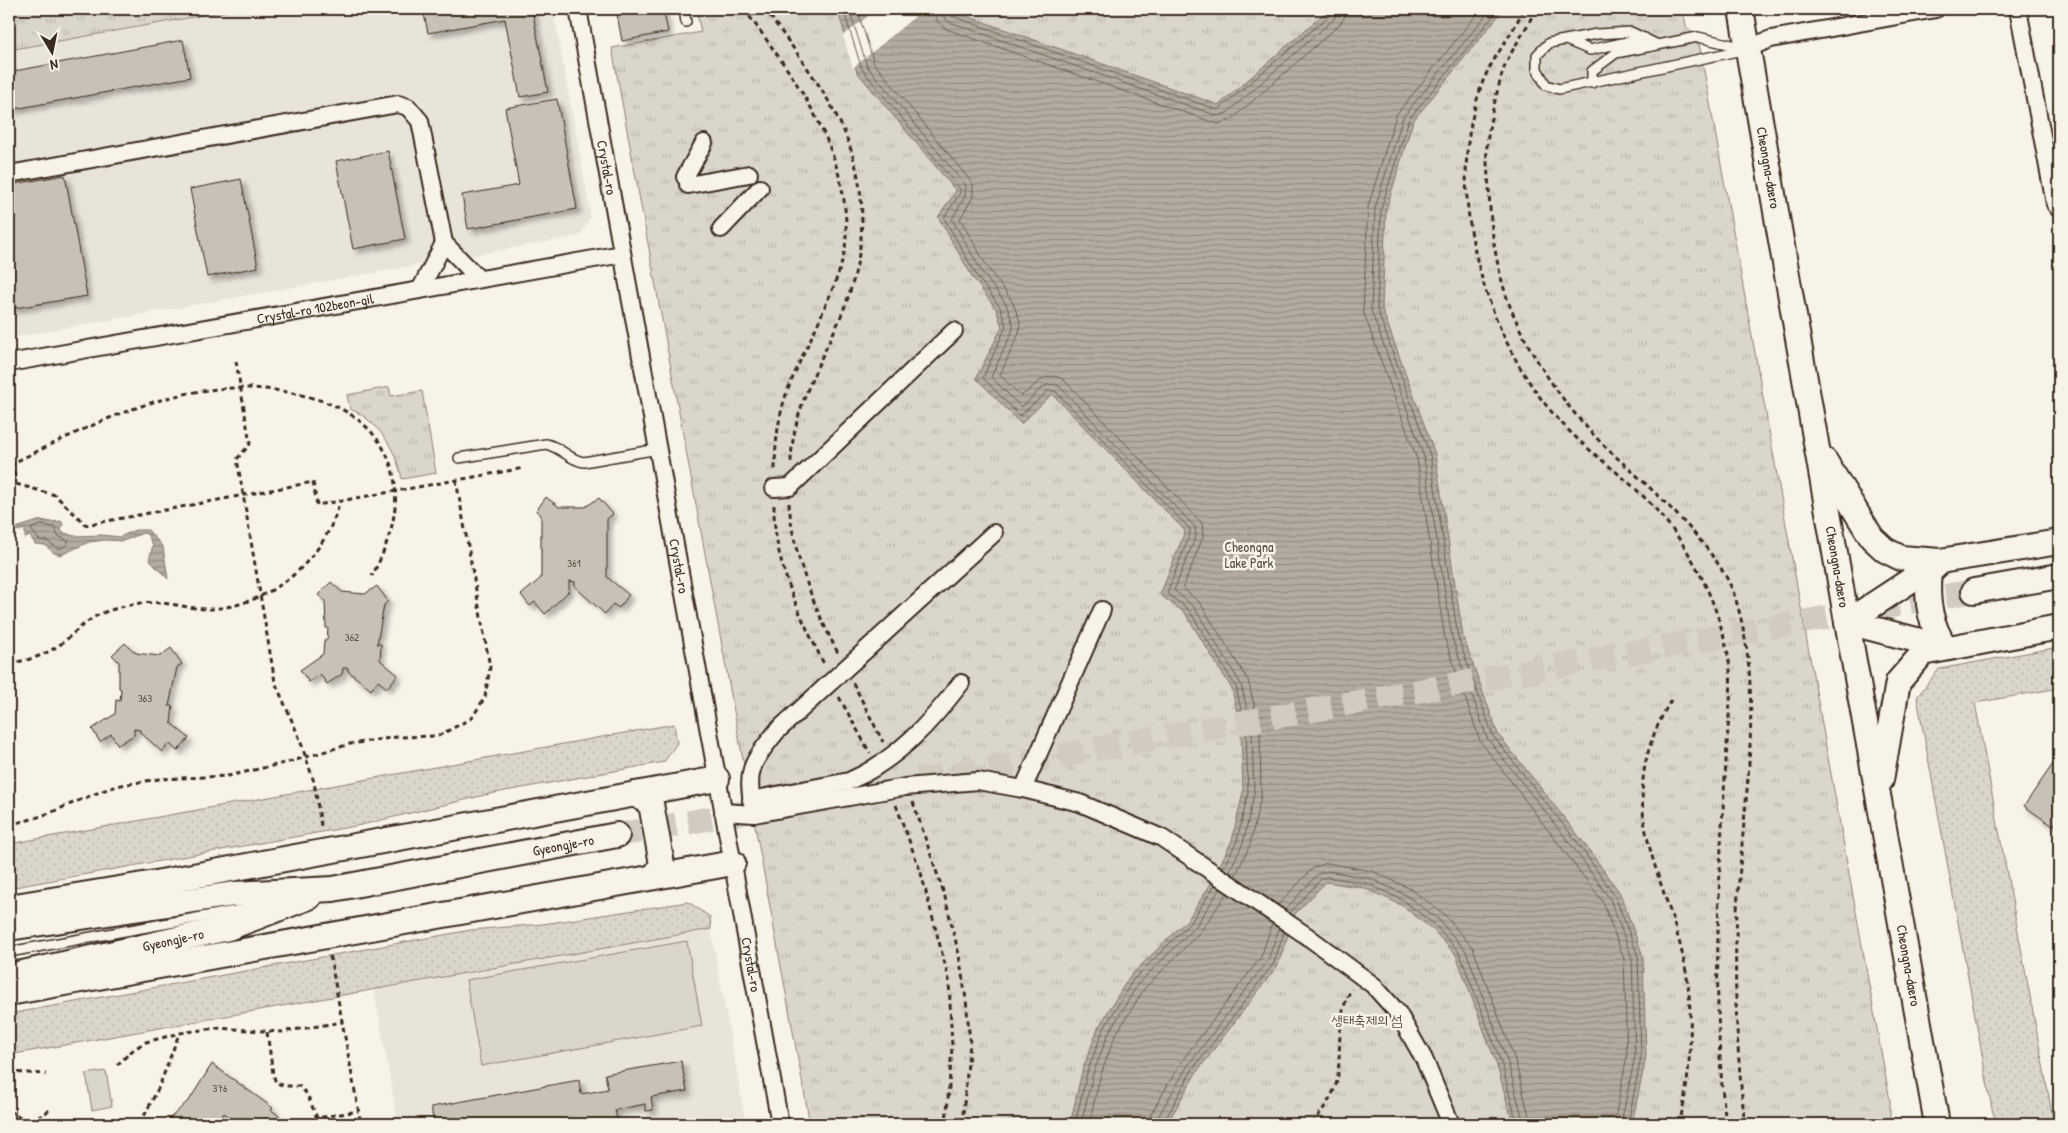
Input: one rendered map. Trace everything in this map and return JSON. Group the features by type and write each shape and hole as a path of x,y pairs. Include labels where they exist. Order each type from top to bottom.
{"street":[{"name":"Crystal-ro","path":"578,9 780,1124"},
{"name":"Cheongna-daero","path":"1741,9 1847,622 1937,1124"},
{"path":"1748,48 1771,39 1936,9"},
{"path":"2018,9 2055,204 2059,209"},
{"path":"9,174 398,104 408,107 420,121 444,243 479,279"},
{"path":"704,143 687,181 749,174"},
{"path":"721,229 760,188"},
{"path":"420,290 444,243"},
{"name":"Crystal-ro 102beon-gil","path":"9,363 622,254"},
{"path":"782,488 954,330"},
{"path":"1817,448 1872,538 1885,550 1901,558 1940,561 2059,542"},
{"path":"752,807 748,784 755,758 777,731 994,533"},
{"path":"1847,622 1940,561"},
{"path":"1940,561 1929,572 1927,592 1935,633 1946,648"},
{"path":"1974,590 2059,576"},
{"path":"1023,789 1102,610"},
{"path":"1847,622 1946,648"},
{"path":"1878,797 1898,682 1923,653 2059,627"},
{"path":"752,807 849,781 883,761 912,740 961,683"},
{"path":"9,906 164,881 717,779"},
{"path":"723,812 905,787 978,782 1023,789 1080,803 1162,838 1307,936 1373,985 1398,1013 1424,1059 1451,1124"},
{"path":"635,794 651,804 662,864 655,876"},
{"name":"Gyeongje-ro","path":"9,976 228,928 332,889 617,835"},
{"path":"9,993 733,863"},
{"name":"Gyeongje-ro","path":"9,928 234,894 332,889"}],"lane":[{"path":"684,9 686,22"},
{"path":"1658,44 1631,32 1597,34 1549,43 1537,55 1537,69 1546,85 1559,89 1748,48"},
{"path":"1592,83 1592,71 1616,52 1698,37 1748,48"},
{"path":"1566,40 1590,50 1645,38"},
{"path":"459,458 546,444 555,446 574,460 584,462 658,449"},
{"path":"9,952 308,897"}],"path":[{"path":"744,9 809,101 831,146 844,200 846,238 838,274 790,383 775,441 782,488 789,505 798,556 814,603 846,669 883,761"},
{"path":"764,9 815,79 846,136 860,189 862,209 862,241 849,299 802,404 774,524 787,581 802,619 832,681 883,761"},
{"path":"1523,9 1483,82 1468,142 1467,196 1473,234 1486,287 1502,336 1524,376 1557,419 1602,462 1648,501 1671,530 1704,580 1720,622 1728,654 1731,688 1722,829 1717,994 1726,1124"},
{"path":"1535,9 1503,71 1487,145 1490,224 1506,296 1533,354 1561,396 1604,446 1652,488 1711,554 1735,596 1743,634 1750,673 1750,726 1737,898 1735,1008 1745,1124"},
{"path":"236,361 250,444 237,459 275,682 300,737 314,782 321,826"},
{"path":"16,484 13,463 107,418 144,404 166,398 240,388 286,391 331,404 351,416 366,426 385,451 396,478 396,490 389,540 372,576"},
{"path":"16,484 55,494 86,525 313,482 317,505 524,468"},
{"path":"9,824 36,819 86,796 121,784 158,779 228,776 350,744 397,737 438,736 463,725 472,718 480,707 489,683 489,654 456,480"},
{"path":"9,491 16,484"},
{"path":"9,663 33,659 45,653 96,616 136,603 159,602 209,609 236,604 260,596 292,577 313,554 332,527 340,500"},
{"path":"1671,700 1657,724 1642,776 1642,810 1647,844 1679,946 1688,985 1689,1069 1679,1124"},
{"path":"905,787 914,804 942,888 959,954 970,1043 962,1124"},
{"path":"889,790 921,873 949,980 952,1048 946,1124"},
{"path":"329,950 361,1124"},
{"path":"1312,1124 1328,1103 1336,1083 1343,1014 1349,993 1361,976"},
{"path":"117,1064 134,1049 146,1042 180,1033 216,1028 267,1032 303,1030 343,1022"},
{"path":"267,1032 276,1083 286,1086 299,1086 307,1094 317,1118 358,1111"},
{"path":"140,1124 159,1087 180,1033"},
{"path":"9,1072 46,1074"},
{"path":"9,1111 31,1123 51,1109"}],"shaded area":[{"path":"239,9 553,9 591,216 580,236 9,338 9,50"},
{"path":"711,929 746,1124 398,1124 374,989"}],"green space":[{"path":"9,9 238,9 9,50"},
{"name":"Cheongna Lake Park","path":"696,9 1683,9 1686,26 1698,37 1890,1101 1890,1124 810,1124 612,48 701,32"},
{"path":"389,387 391,396 422,391 436,473 402,479 391,447 385,438 370,421 350,409 347,395"},
{"path":"2059,647 2059,688 1975,703 2054,1124 1997,1124 1992,1109 1917,697 1939,669"},
{"path":"674,724 677,743 664,762 489,794 361,825 9,888 9,844"},
{"path":"688,902 710,917 711,929 9,1055 9,1014 471,930 543,924"},
{"path":"687,941 702,1026 481,1066 466,980"},
{"path":"106,1071 112,1106 92,1110 86,1074"}],"water":[{"path":"837,9 947,9 1219,105 1329,9 1504,9 1413,121 1386,210 1382,309 1435,454 1463,636 1498,734 1581,839 1620,893 1643,956 1646,1057 1632,1124 1513,1124 1497,1066 1456,955 1432,929 1401,905 1364,888 1326,882 1295,914 1278,965 1196,1073 1167,1124 1070,1124 1082,1071 1098,1028 1129,977 1188,919 1210,885 1232,840 1243,792 1241,732 1232,689 1185,613 1160,595 1185,531 1052,394 1021,424 976,378 1002,327 996,309 973,278 938,217 956,191 857,72"},
{"path":"41,520 61,521 63,524 62,532 74,536 102,535 120,537 135,530 148,530 163,547 168,579 149,560 153,545 147,534 143,533 123,541 89,542 61,555 54,553 45,545 35,544 30,536 25,538 25,529 18,531 16,528"}],"pier":[{"path":"877,9 924,9 853,68 843,36"}],"building":[{"path":"423,9 532,9 548,92 520,97 505,19 428,33"},
{"path":"616,9 663,9 668,32 622,41"},
{"path":"183,40 190,77 9,110 9,72"},
{"path":"557,99 577,209 468,229 462,195 519,185 505,108"},
{"path":"388,151 405,239 353,249 336,161"},
{"path":"65,175 87,296 9,309 9,185"},
{"path":"241,179 258,267 207,277 190,189"},
{"path":"546,497 559,507 585,507 599,498 613,514 607,519 607,577 629,595 619,608 613,604 605,614 575,587 575,582 569,581 569,591 545,614 535,602 530,606 521,595 541,578 541,515 536,511"},
{"path":"331,582 342,592 365,594 377,586 388,601 384,605 377,644 381,644 380,660 398,675 387,688 378,681 371,690 348,671 348,668 343,668 342,674 327,684 320,674 309,682 300,670 323,654 324,640 327,640 328,628 326,628 325,601 318,595"},
{"path":"125,643 136,653 160,656 171,648 182,664 177,667 169,706 173,706 171,723 189,738 177,751 169,743 162,752 140,730 134,729 134,735 118,745 111,734 100,742 92,729 115,714 116,700 120,701 119,662 112,655"},
{"path":"2059,755 2059,821 2057,820 2053,826 2024,806"},
{"path":"681,1061 687,1091 651,1097 653,1110 646,1111 645,1104 615,1110 618,1124 434,1124 431,1107 579,1080 581,1094 608,1089 605,1074"},
{"path":"212,1064 273,1108 271,1110 291,1124 240,1124 224,1113 217,1124 164,1124 190,1099"}],"tunnel":[{"path":"918,781 1974,591"},
{"path":"617,835 747,812"}],"park label":[{"name":"생태축제의 섬","path":"1367,1020"}]}
